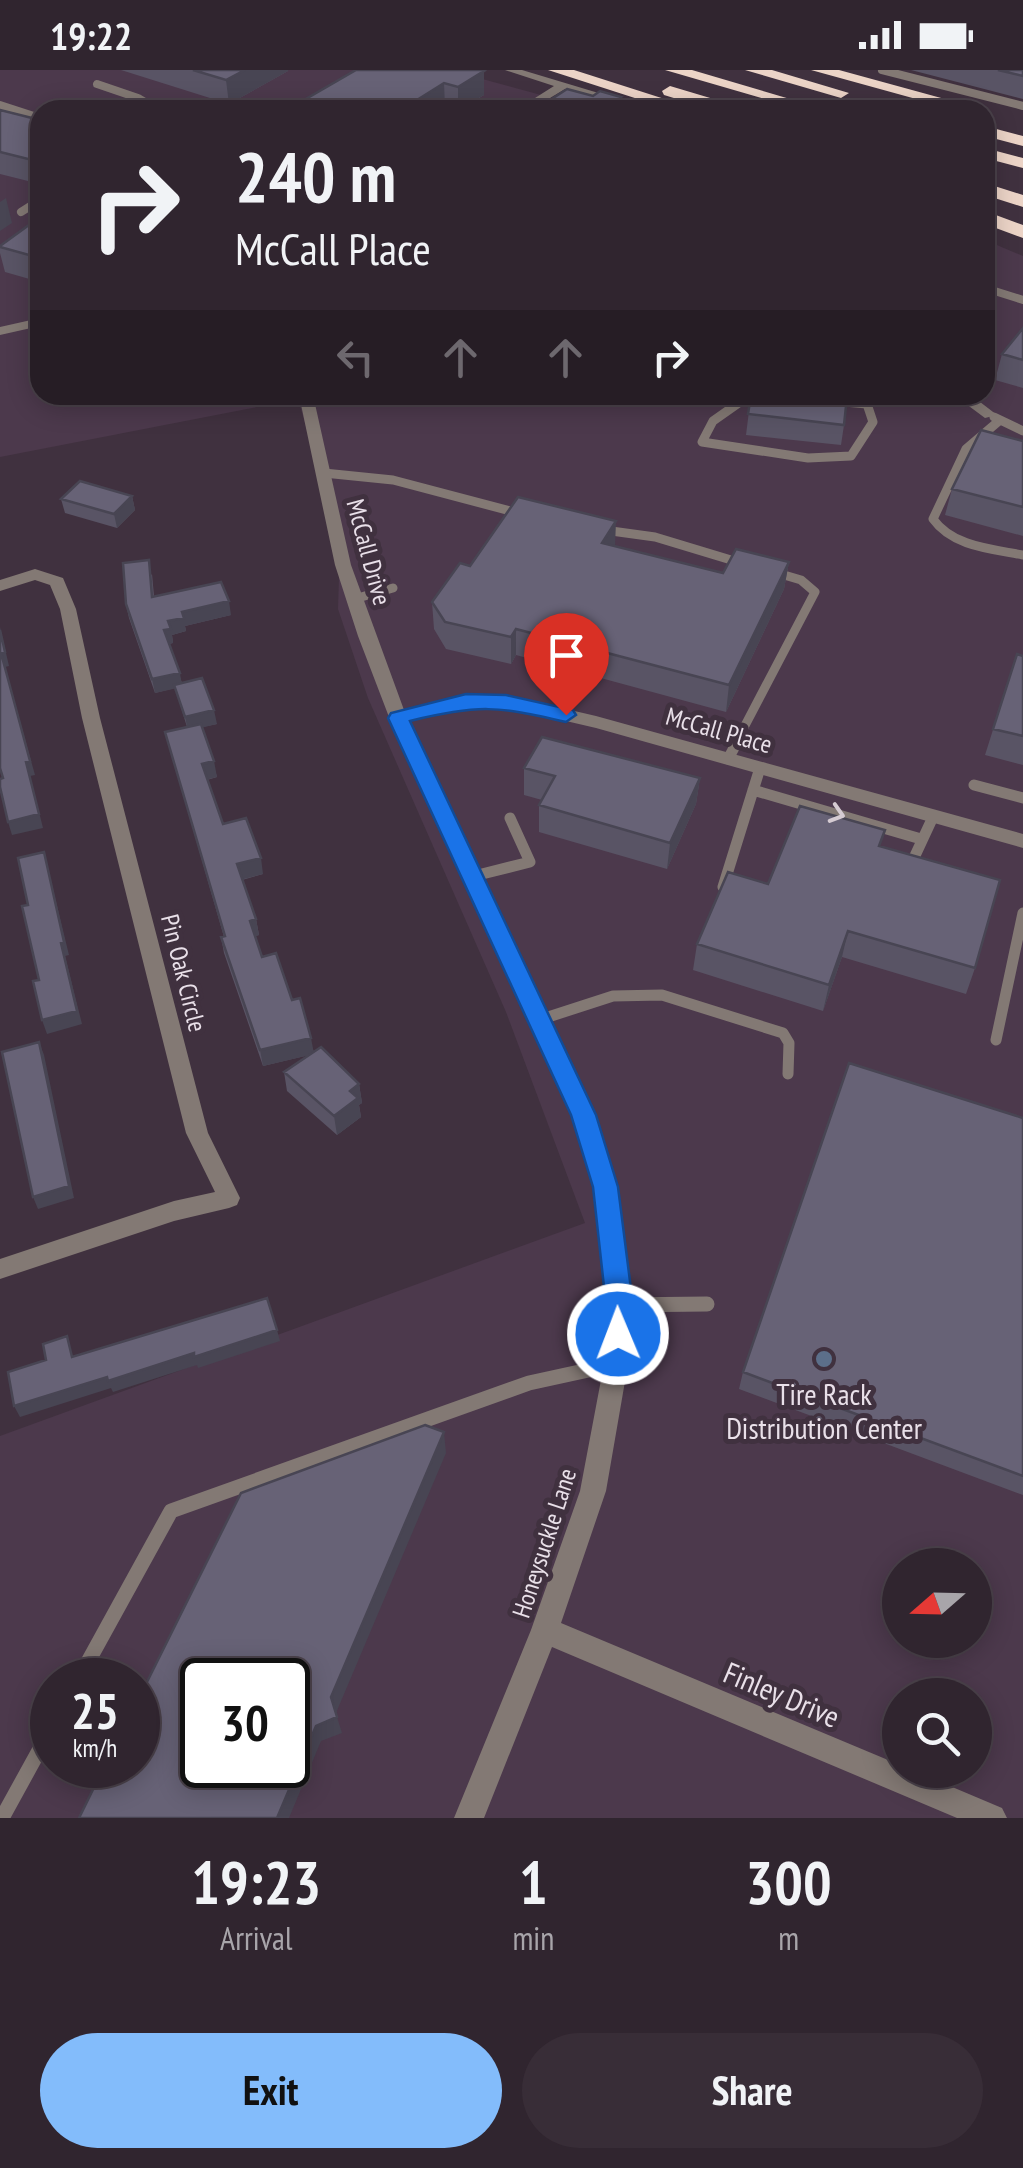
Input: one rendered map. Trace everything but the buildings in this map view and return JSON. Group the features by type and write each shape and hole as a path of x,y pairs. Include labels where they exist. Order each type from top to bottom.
{"highway":[{"path":"600,70 698,100"},
{"path":"753,70 868,100"},
{"path":"819,70 883,78"},
{"path":"830,70 883,78 947,100"},
{"path":"677,71 787,100"},
{"path":"677,71 714,90 746,100"},
{"path":"560,77 620,88 656,100"},
{"path":"995,115 1023,122"},
{"path":"995,133 1023,140"},
{"path":"995,155 1023,162"},
{"path":"995,177 1023,185"},
{"path":"995,192 1023,201"},
{"path":"995,208 1023,218"},
{"path":"995,221 1023,232"}],"street":[{"path":"510,70 560,77 623,100"},
{"path":"534,100 560,77"},
{"path":"0,331 30,324"},
{"name":"McCall Drive","path":"308,405 354,598 398,718"},
{"path":"976,405 995,417"},
{"name":"Pin Oak Circle","path":"0,586 36,574 57,582 68,609 91,718 197,1133 230,1198 174,1211 0,1269"},
{"name":"McCall Place","path":"398,718 466,700 506,701 1023,841"},
{"name":"Honeysuckle Lane","path":"398,718 584,1115 606,1187 620,1305 616,1364 594,1491 545,1630 470,1818"},
{"name":"Finley Drive","path":"545,1630 992,1818"}],"lane":[{"path":"883,78 993,100"},
{"path":"97,84 141,100"},
{"path":"995,100 1023,106"},
{"path":"0,105 30,115"},
{"path":"21,212 30,206"},
{"path":"995,291 1023,300"},
{"path":"736,405 713,421 702,442 808,458 850,456 874,422 868,405"},
{"path":"1023,432 995,417 966,449 933,519 938,528 954,537 1023,555"},
{"path":"324,474 393,480 540,518"},
{"path":"586,527 656,537 801,580 816,592 728,759"},
{"path":"354,598 393,588"},
{"path":"722,886 760,768"},
{"path":"974,786 1023,798"},
{"path":"753,790 921,839"},
{"path":"926,878 913,860 933,816"},
{"path":"474,876 530,862 510,818"},
{"path":"996,1040 1023,913"},
{"path":"542,1020 613,996 662,996 783,1033 789,1042 788,1074"},
{"path":"620,1305 707,1304"},
{"path":"90,1658 171,1511 529,1383 616,1364"},
{"path":"2,1818 30,1767"}],"shaded area":[{"path":"0,70 449,70 559,100 30,100 30,405 267,405 0,457"},
{"path":"995,244 1023,256 1023,1818 0,1818 0,1436 585,1223 506,1012 368,698 338,609 340,544 300,405 995,405"}],"place":[{"name":"Tire Rack Distribution Center","path":"824,1359"}],"route":[{"path":"566,715 506,701 466,700 398,718 584,1115 606,1187 620,1305 618,1334"}]}
